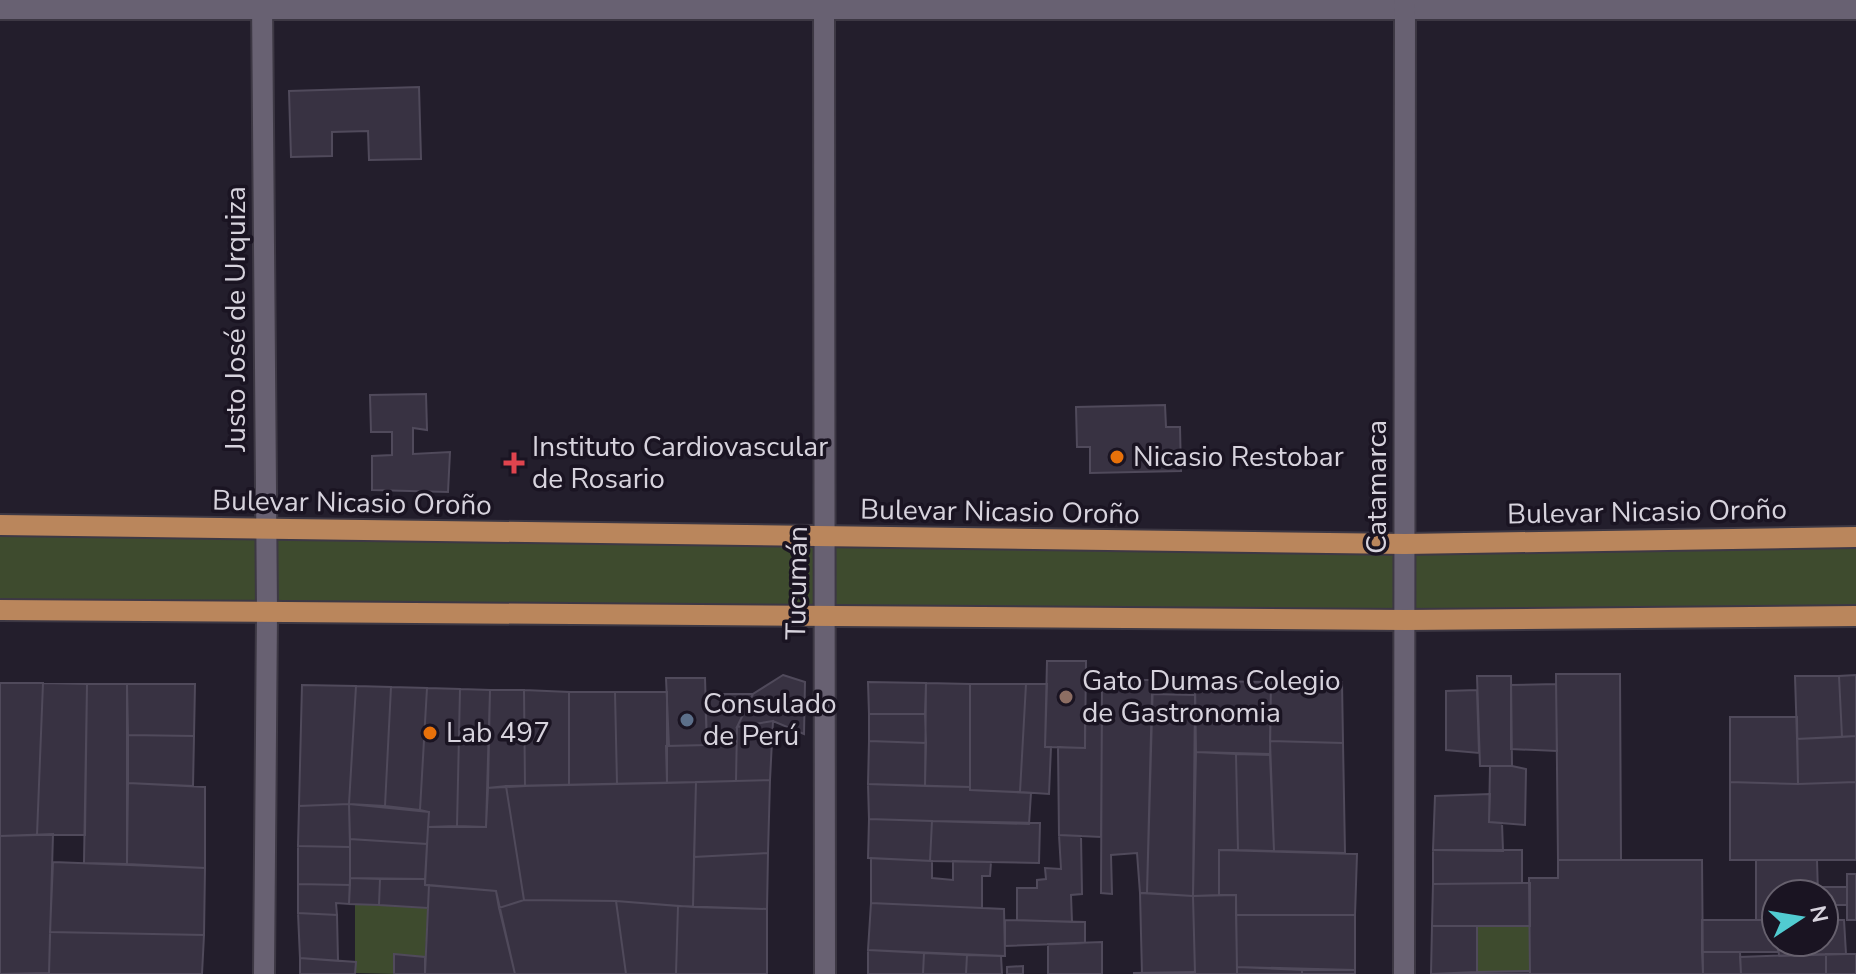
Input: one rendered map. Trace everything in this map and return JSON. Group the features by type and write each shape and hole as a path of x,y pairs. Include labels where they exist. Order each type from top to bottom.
{"main road":[{"name":"Bulevar Nicasio Oroño","path":"0,525 1405,544 1856,537"},
{"path":"0,610 1406,620 1856,616"}],"street":[{"path":"0,9 262,4 1405,4 1856,9"},
{"name":"Justo José de Urquiza","path":"262,4 267,612 264,974"},
{"name":"Tucumán","path":"824,4 825,974"},
{"name":"Catamarca","path":"1404,974 1405,4"}],"green space":[{"path":"0,525 1856,537 1856,616 0,610"},
{"path":"355,904 428,908 425,957 395,954 394,974 355,973"},
{"path":"1477,926 1530,926 1530,971 1477,972"}],"building":[{"path":"419,87 421,159 369,160 368,131 332,132 332,156 291,157 289,91"},
{"path":"426,394 427,430 413,428 413,454 450,452 448,492 372,490 372,456 392,455 392,432 371,432 370,395"},
{"path":"1165,405 1166,427 1180,427 1181,471 1090,473 1090,447 1077,447 1076,407"},
{"name":"Gato Dumas Colegio de Gastronomia","path":"1047,661 1086,661 1085,748 1045,747"},
{"path":"1556,674 1620,674 1621,860 1558,860"},
{"path":"783,675 805,682 804,734 773,721 737,727 753,694"},
{"path":"1856,675 1856,736 1842,737 1839,676"},
{"path":"1477,676 1511,676 1512,766 1480,766"},
{"path":"1795,676 1839,676 1842,737 1797,739"},
{"name":"Consulado de Perú","path":"666,678 705,678 707,745 669,746"},
{"path":"1102,680 1153,680 1147,893 1140,893 1137,853 1111,855 1112,894 1101,893"},
{"path":"1195,681 1271,682 1270,754 1196,752"},
{"path":"868,682 926,683 925,714 869,714"},
{"path":"1271,682 1342,682 1343,743 1270,741"},
{"path":"0,683 43,683 37,835 0,836"},
{"path":"43,683 87,684 85,835 37,835"},
{"path":"926,683 970,684 970,787 925,786"},
{"path":"87,684 127,684 127,864 84,863"},
{"path":"127,684 195,684 194,736 128,735"},
{"path":"970,684 1026,684 1020,792 970,790"},
{"path":"1026,684 1047,684 1045,747 1051,747 1049,794 1020,792"},
{"path":"1556,684 1557,751 1511,749 1511,685"},
{"path":"302,685 356,686 349,804 299,806"},
{"path":"356,686 391,687 385,806 349,804"},
{"path":"391,687 427,688 420,810 385,806"},
{"path":"427,688 460,689 457,826 428,827 429,812 420,810"},
{"path":"460,689 490,690 486,827 457,826"},
{"path":"490,690 524,690 525,786 488,788"},
{"path":"524,690 569,692 569,785 525,786"},
{"path":"1477,690 1479,753 1446,750 1446,691"},
{"path":"569,692 615,692 617,784 569,785"},
{"path":"615,692 667,692 667,783 617,784"},
{"path":"705,694 753,694 737,727 736,781 667,783 666,746 707,745"},
{"path":"1152,694 1195,695 1193,896 1147,893"},
{"path":"1085,710 1102,710 1101,837 1059,835 1058,747 1085,748"},
{"path":"869,714 925,714 926,743 869,741"},
{"path":"1730,717 1797,717 1798,784 1730,782"},
{"path":"773,721 770,780 736,781 737,727"},
{"path":"128,735 194,736 193,786 128,783"},
{"path":"1856,736 1856,782 1798,784 1797,739"},
{"path":"869,741 926,743 925,786 868,784"},
{"path":"1270,741 1343,743 1345,853 1274,851"},
{"path":"1196,752 1236,754 1238,850 1219,850 1219,895 1193,896"},
{"path":"1236,754 1270,755 1274,851 1238,850"},
{"path":"1490,766 1526,769 1525,825 1489,822"},
{"path":"770,780 768,853 694,857 696,782"},
{"path":"696,782 693,907 616,901 524,900 506,786"},
{"path":"1730,782 1856,782 1856,860 1730,860"},
{"path":"128,783 205,787 205,868 127,864"},
{"path":"868,784 970,787 970,790 1031,793 1029,824 869,819"},
{"path":"506,786 524,900 499,908 496,891 425,885 428,827 486,827 488,788"},
{"path":"1490,794 1489,822 1502,823 1503,851 1433,850 1435,796"},
{"path":"349,804 350,847 298,846 299,806"},
{"path":"349,804 429,812 427,844 350,839"},
{"path":"869,819 932,821 930,861 868,858"},
{"path":"932,821 1040,823 1039,863 930,861"},
{"path":"53,834 49,973 0,974 0,836"},
{"path":"1059,835 1081,836 1082,894 1071,895 1072,922 1017,920 1017,888 1037,888 1037,880 1046,879 1045,868 1061,869"},
{"path":"350,839 427,844 425,879 350,878"},
{"path":"298,846 350,847 350,885 298,884"},
{"path":"1219,850 1357,854 1355,915 1236,915 1236,895 1219,895"},
{"path":"1433,850 1522,850 1522,883 1433,884"},
{"path":"768,853 767,909 693,907 694,857"},
{"path":"871,858 932,861 932,878 953,880 953,861 991,862 990,876 982,876 982,908 871,903"},
{"path":"1558,860 1702,860 1703,974 1530,974 1529,878 1558,878"},
{"path":"1756,860 1817,860 1818,878 1760,878 1760,920 1756,920"},
{"path":"53,862 205,868 204,935 50,932"},
{"path":"1847,874 1856,874 1856,920 1847,920"},
{"path":"350,878 380,879 379,905 349,904"},
{"path":"380,879 425,879 425,885 429,885 428,908 379,905"},
{"path":"1530,883 1530,926 1432,926 1433,884"},
{"path":"298,884 350,885 349,904 336,903 337,915 298,913"},
{"path":"429,885 496,891 515,974 425,974"},
{"path":"1840,887 1847,887 1847,905 1840,905"},
{"path":"1140,893 1193,896 1195,972 1142,974"},
{"path":"1236,895 1237,974 1195,974 1193,896"},
{"path":"524,900 616,901 626,974 515,974 499,908"},
{"path":"616,901 678,906 676,974 626,974"},
{"path":"871,903 1004,909 1005,956 868,950"},
{"path":"678,906 767,909 767,974 676,974"},
{"path":"298,913 337,915 338,961 300,958"},
{"path":"1236,915 1355,915 1355,970 1237,967"},
{"path":"1005,920 1085,922 1085,943 1005,946"},
{"path":"1702,920 1760,920 1760,952 1702,952"},
{"path":"1840,920 1844,920 1846,954 1840,954"},
{"path":"1432,926 1477,926 1477,972 1431,974"},
{"path":"50,932 204,935 202,974 49,974"},
{"path":"1102,942 1102,974 1048,974 1048,944"},
{"path":"868,950 924,953 923,974 868,974"},
{"path":"1702,952 1740,952 1741,974 1703,974"},
{"path":"924,953 967,955 966,974 923,974"},
{"path":"394,954 425,957 425,974 394,974"},
{"path":"1856,954 1856,974 1826,974 1826,958"},
{"path":"967,955 1001,956 1002,974 966,974"},
{"path":"1740,957 1826,958 1826,974 1741,974"},
{"path":"300,958 356,962 355,974 300,974"},
{"path":"1023,966 1023,974 1007,974 1007,967"},
{"path":"1237,967 1302,970 1302,974 1237,974"},
{"path":"1302,970 1355,970 1355,974 1302,974"},
{"path":"1530,971 1530,974 1435,974 1477,972"},
{"path":"1134,973 1195,974 1134,974"}],"place":[{"name":"Nicasio Restobar","path":"1117,457"},
{"name":"Instituto Cardiovascular de Rosario","path":"514,463"},
{"name":"Gato Dumas Colegio de Gastronomia","path":"1066,697"},
{"name":"Consulado de Perú","path":"687,720"},
{"name":"Lab 497","path":"430,733"}]}
